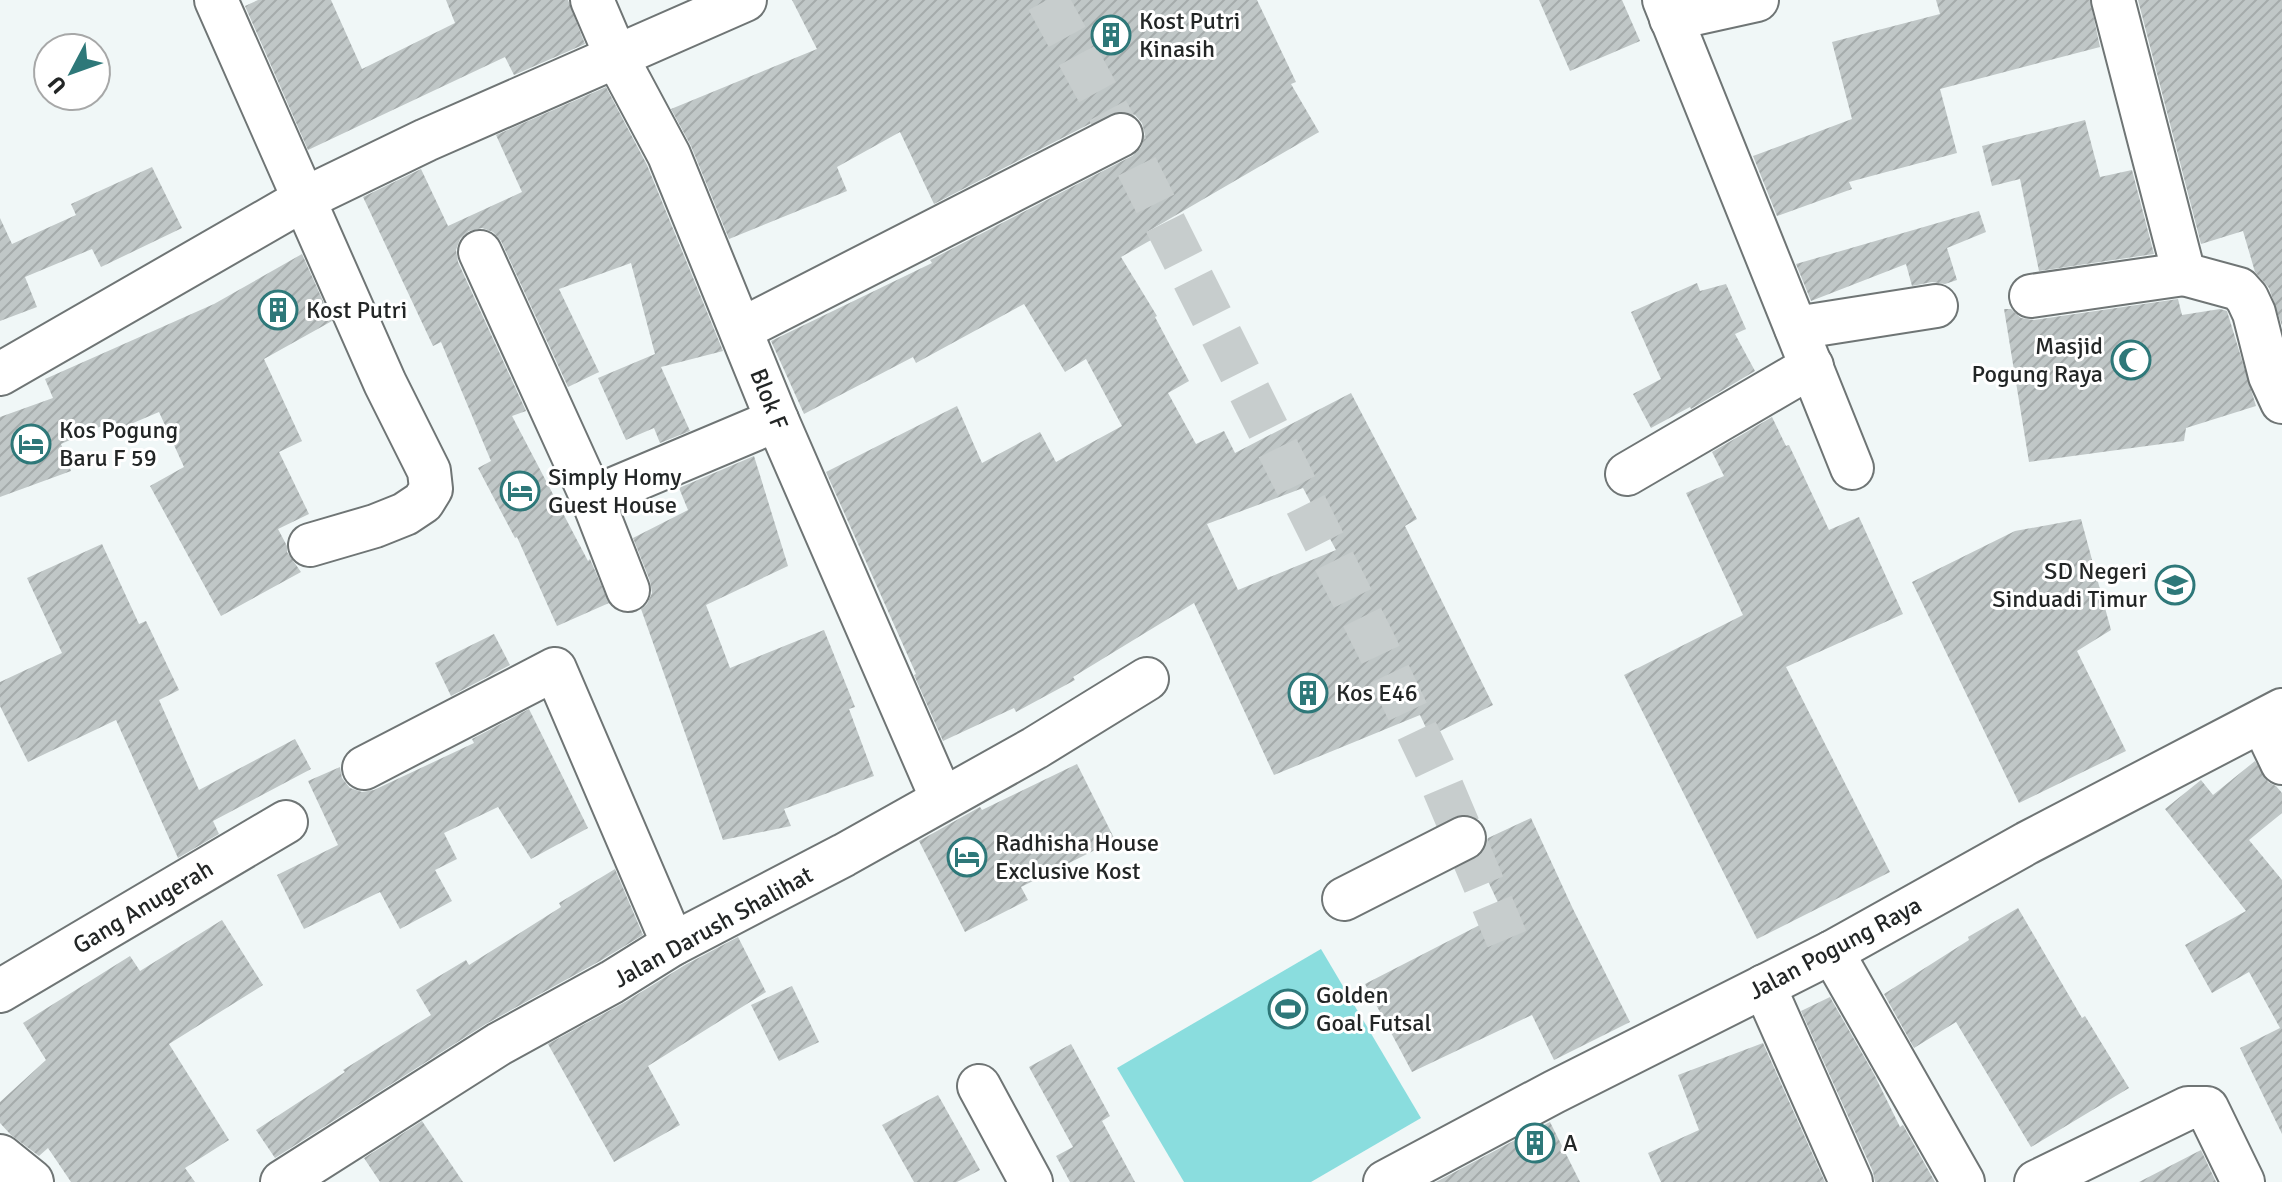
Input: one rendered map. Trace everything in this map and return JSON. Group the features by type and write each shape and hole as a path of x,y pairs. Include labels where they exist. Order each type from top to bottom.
{"street":[{"path":"216,0 306,198 385,383 429,471 431,489 423,502 405,514 310,545"},
{"name":"Blok F","path":"592,0 616,56 669,155 777,420 942,799"},
{"path":"0,374 306,198 426,140 745,0"},
{"path":"1757,0 1668,9 1852,468"},
{"path":"2113,0 2184,274"},
{"path":"742,329 1121,135"},
{"path":"480,252 592,498 628,590"},
{"path":"2031,296 2184,274 2239,289 2254,313 2270,376 2282,402"},
{"path":"1627,474 1804,347 1936,306"},
{"path":"592,498 777,420"},
{"path":"364,768 555,669 673,944"},
{"name":"Jalan Darush Shalihat","path":"282,1182 499,1044 612,982 673,944 844,855 1035,748 1147,679"},
{"path":"2272,715 2282,763"},
{"name":"Jalan Pogung Raya","path":"1385,1182 1451,1166 1554,1092 1832,952 2027,843 2272,715"},
{"name":"Gang Anugerah","path":"0,991 286,822"},
{"path":"1344,899 1464,838"},
{"path":"1832,952 1963,1182"},
{"path":"1764,986 1851,1182"},
{"path":"979,1086 1031,1182"},
{"path":"2036,1182 2188,1108 2207,1108 2243,1182"},
{"path":"0,1157 31,1182"}],"shaded area":[{"name":"Golden Goal Futsal","path":"1321,949 1421,1118 1311,1182 1184,1182 1117,1068"}],"building":[{"path":"258,0 331,0 362,69 455,23 446,0 568,0 585,44 514,75 505,57 308,150 245,6"},
{"path":"792,0 1257,0 1296,82 1291,84 1319,132 1147,232 1151,240 1121,257 1157,316 1189,381 1168,393 1196,444 1224,431 1235,453 1351,393 1417,519 1405,526 1493,705 1430,736 1420,715 1274,775 1194,603 1073,677 1075,680 1016,712 1014,708 943,741 826,472 957,406 982,463 1040,432 1056,462 1122,426 1086,359 1065,372 1024,304 916,363 913,357 804,414 771,341 932,263 930,260 1132,156 1141,147 1145,135 1142,123 1135,115 1123,111 1111,113 934,204 900,132 837,167 847,191 729,239 691,146 671,109 817,49","holes":["1303,488 1336,550 1238,590 1207,524"]},
{"path":"1539,0 1622,0 1640,41 1570,71"},
{"path":"1936,0 2090,0 2100,47 1940,89 1957,153 1849,182 1852,189 1777,216 1753,156 1852,119 1832,42 1940,14"},
{"path":"2138,0 2282,0 2282,326 2269,288 2255,272 2243,231 2201,244"},
{"path":"606,87 647,165 723,351 661,367 690,431 660,443 654,428 626,440 598,378 655,354 631,263 559,289 599,372 568,387 501,241 493,232 482,228 469,231 460,239 456,250 458,262 526,411 512,416 588,561 590,559 609,603 557,626 517,537 478,468 491,461 441,342 433,346 363,197 421,169 448,226 522,192 496,135"},
{"path":"2085,120 2100,177 2132,170 2154,254 2039,271 2020,179 1992,186 1982,146"},
{"path":"152,167 182,228 101,267 92,249 25,277 37,307 0,321 0,218 12,244 76,215 71,204"},
{"path":"1979,211 1986,232 1947,248 1957,280 1912,286 1906,264 1811,301 1796,264"},
{"path":"302,254 332,321 264,359 302,441 279,452 309,514 278,529 287,552 301,572 221,616 150,486 184,467 159,412 119,429 115,420 61,444 71,471 0,497 0,417 53,398 45,379 214,304"},
{"path":"1697,283 1700,291 1726,284 1746,329 1735,334 1755,371 1691,409 1651,428 1633,394 1661,379 1631,312"},
{"name":"Masjid Pogung Raya","path":"2178,299 2182,315 2220,309 2227,311 2256,406 2186,428 2184,441 2029,462 2004,309 2011,309 2021,318 2034,320"},
{"path":"1772,417 1786,446 1789,445 1829,530 1859,517 1903,614 1786,667 1890,872 1757,939 1624,675 1743,615 1686,493 1724,476 1712,452"},
{"path":"754,456 788,566 706,605 730,668 824,630 855,707 849,709 874,776 784,809 791,826 723,840 641,609 652,593 633,538 688,510 679,488"},
{"path":"2081,519 2111,630 2077,651 2126,751 2019,803 1912,582 2015,531"},
{"path":"102,544 139,624 146,621 179,690 159,700 199,790 295,739 311,769 213,821 219,834 178,858 116,720 28,762 0,706 0,682 62,653 27,578"},
{"path":"494,634 510,665 451,696 435,663"},
{"path":"529,709 588,828 531,859 498,807 444,833 457,859 435,870 452,901 400,929 380,892 304,929 277,875 338,845 308,781 340,767 342,778 350,788 362,792 374,790 474,743 472,739"},
{"path":"2255,761 2268,782 2282,793 2282,813 2249,840 2282,880 2282,1134 2240,1048 2280,1028 2249,972 2212,993 2185,945 2246,911 2165,809 2201,780 2213,795"},
{"path":"1077,764 1115,840 1021,887 1028,900 965,932 919,841 980,807 982,810"},
{"path":"1531,818 1630,1022 1554,1060 1532,1015 1412,1072 1365,984 1503,913 1477,858 1488,838"},
{"path":"615,869 643,935 486,1024 275,1158 256,1130 431,1015 416,990 466,960 469,965"},
{"path":"2018,908 2082,1018 2085,1016 2129,1088 2031,1147 1956,1022 1914,1048 1884,994 1969,940 1968,937"},
{"path":"222,920 263,985 169,1044 229,1140 185,1168 195,1182 71,1182 48,1148 39,1156 0,1123 0,1102 46,1060 23,1023 130,956 140,971"},
{"path":"738,937 766,992 648,1066 680,1125 614,1162 548,1044"},
{"path":"792,986 819,1042 779,1061 751,1005"},
{"path":"1830,997 1900,1127 1903,1125 1935,1182 1875,1182 1801,1011"},
{"path":"1763,1043 1825,1182 1661,1182 1648,1153 1699,1130 1678,1075"},
{"path":"1071,1044 1110,1116 1102,1121 1135,1182 1070,1182 1056,1156 1073,1147 1029,1067"},
{"path":"938,1095 980,1170 957,1182 914,1182 882,1125"},
{"path":"422,1121 463,1182 380,1182 364,1158"},
{"name":"A","path":"1550,1122 1580,1182 1436,1182 1530,1132"},
{"path":"2201,1150 2216,1182 2139,1182"}],"tunnel":[{"path":"1047,0 1121,135 1377,647 1435,769 1507,939"}],"place":[{"name":"Kost Putri Kinasih","path":"1111,35"},
{"name":"Kost Putri","path":"278,310"},
{"name":"Masjid Pogung Raya","path":"2131,360"},
{"name":"Kos Pogung Baru F 59","path":"31,444"},
{"name":"Simply Homy Guest House","path":"520,491"},
{"name":"SD Negeri Sinduadi Timur","path":"2175,585"},
{"name":"Kos E46","path":"1308,693"},
{"name":"Radhisha House Exclusive Kost","path":"967,857"},
{"name":"Golden Goal Futsal","path":"1288,1009"},
{"name":"A","path":"1535,1143"}]}
